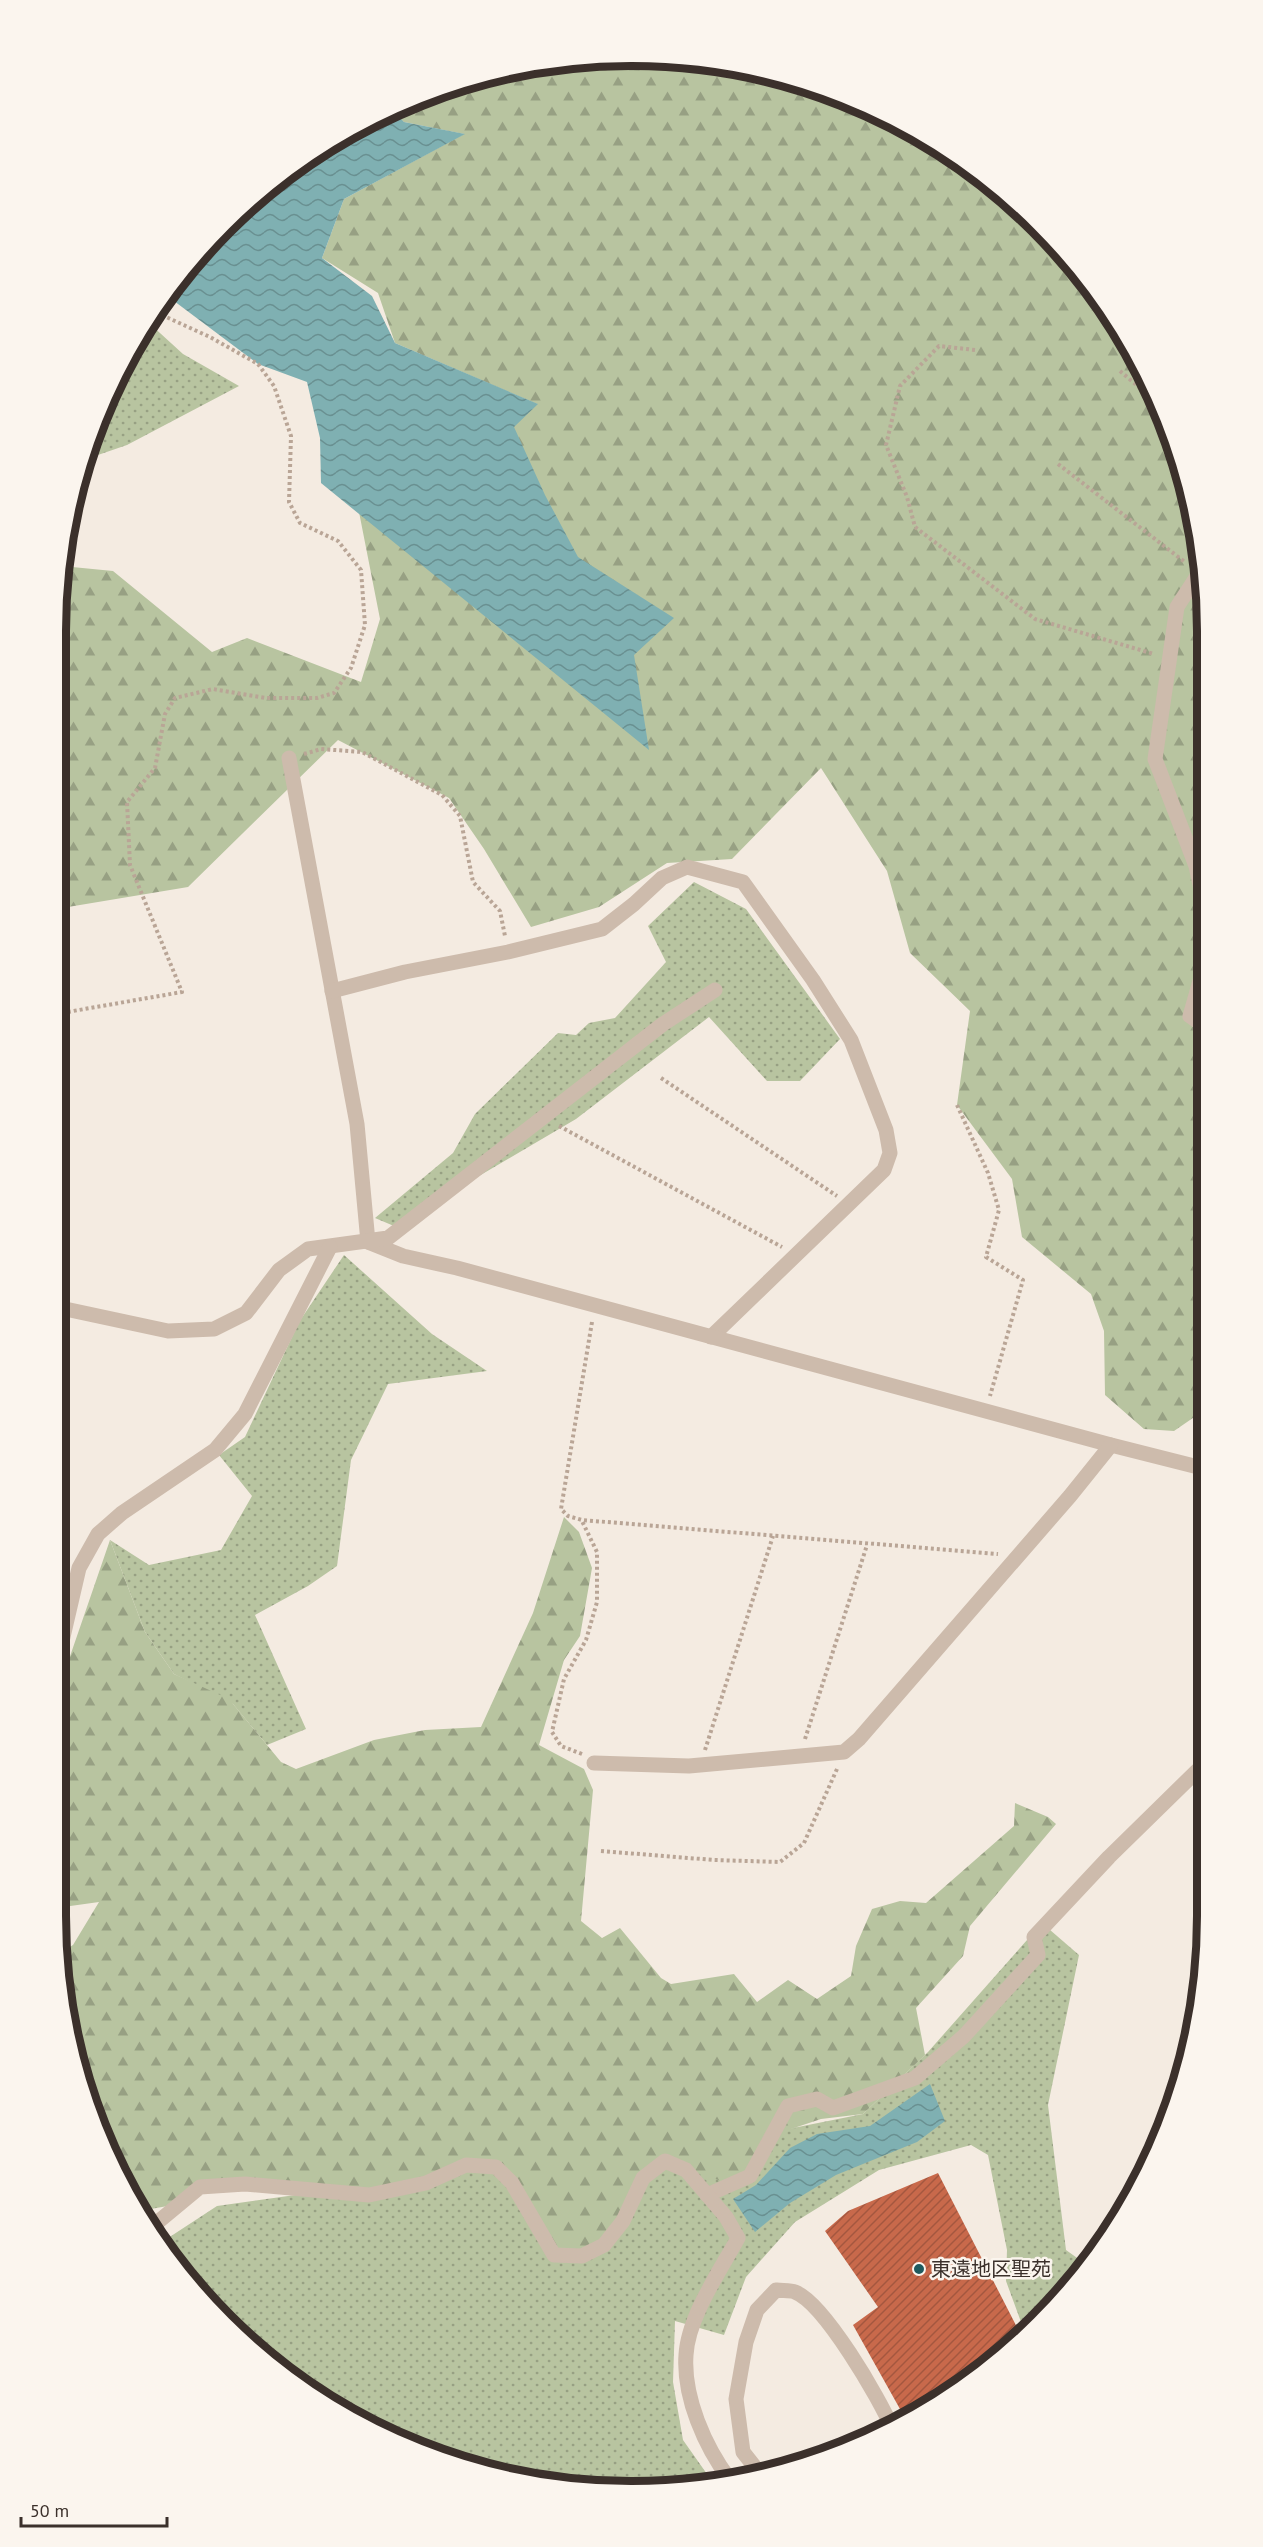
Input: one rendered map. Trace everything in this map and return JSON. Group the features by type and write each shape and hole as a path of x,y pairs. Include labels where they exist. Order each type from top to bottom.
{"street":[{"path":"1194,580 1177,607 1155,759 1197,871"},
{"path":"289,758 357,1124 368,1242"},
{"path":"332,991 405,972 508,952 602,929 662,878 687,867 743,882 813,980 851,1040 886,1130 890,1152 884,1170 711,1337"},
{"path":"66,1309 168,1331 214,1329 246,1313 279,1270 308,1249 388,1238 663,1024 715,990"},
{"path":"1197,992 1190,1016 1197,1021"},
{"path":"368,1242 403,1256 457,1268 1111,1445 1197,1466"},
{"path":"66,1624 79,1568 98,1534 122,1513 215,1450 245,1414 330,1247"},
{"path":"594,1763 700,1765 844,1752 859,1739 1019,1556 1111,1445"},
{"path":"707,2196 750,2176 788,2106 818,2099 833,2108 915,2078 956,2043 1038,1955 1034,1937 1109,1857 1197,1771"},
{"path":"157,2223 200,2187 244,2184 369,2196 426,2183 466,2165 486,2166 496,2167 512,2183 554,2255 582,2256 604,2245 624,2221 643,2178 665,2161 686,2170 726,2217 738,2238 693,2326 686,2355 690,2396 698,2422 716,2462 724,2473"},
{"path":"755,2467 743,2452 736,2399 746,2342 757,2310 776,2290 795,2292 812,2304 841,2341 887,2420"}],"path":[{"path":"66,1012 182,992 130,865 127,802 155,768 165,714 175,698 213,689 266,698 316,698 334,693 351,668 365,625 361,570 338,541 300,523 289,502 291,436 274,386 258,364 210,337 162,315"},
{"path":"975,350 939,346 900,386 886,446 907,497 915,527 1035,619 1169,659"},
{"path":"1120,371 1143,391"},
{"path":"1058,464 1193,564"},
{"path":"289,758 321,749 362,752 442,795 460,816 473,882 500,910 508,952"},
{"path":"661,1078 850,1204"},
{"path":"957,1105 988,1173 999,1210 986,1257 1023,1280 985,1411"},
{"path":"544,1118 795,1254"},
{"path":"595,1306 561,1509 568,1516 582,1520 1019,1556"},
{"path":"582,1520 597,1552 597,1602 586,1640 564,1679 552,1732 561,1746 585,1755 594,1763"},
{"path":"700,1765 773,1536"},
{"path":"799,1757 867,1545"},
{"path":"601,1851 714,1860 780,1862 804,1843 844,1752"}],"green space":[{"path":"595,67 668,67 705,71 778,85 813,96 882,124 914,142 946,161 1004,206 1057,259 1080,287 1102,317 1121,349 1154,415 1178,485 1186,521 1196,595 1197,1415 1174,1431 1144,1429 1105,1395 1104,1331 1091,1294 1022,1237 1012,1179 957,1105 970,1011 910,953 887,871 821,768 732,859 667,863 599,907 531,927 484,849 449,798 338,740 188,887 66,907 66,632 70,567 113,571 212,652 247,638 361,682 380,619 349,461 537,404 395,343 378,293 322,258 344,199 464,134 404,122 397,117 485,85 521,77"},
{"path":"154,328 183,354 239,386 127,445 95,456 124,381"},
{"path":"694,882 746,909 840,1039 800,1081 767,1081 709,1017 576,1119 394,1226 375,1218 453,1153 475,1114 558,1033 576,1035 589,1023 615,1018 666,962 648,926"},
{"path":"344,1255 432,1334 487,1371 388,1384 351,1460 337,1566 308,1586 255,1615 306,1729 267,1745 233,1704 174,1674 145,1632 110,1540 149,1565 221,1550 252,1496 219,1455 245,1437 299,1322"},
{"path":"564,1517 579,1532 592,1568 580,1636 564,1660 539,1745 584,1769 593,1790 581,1921 602,1938 620,1928 661,1978 671,1984 734,1974 757,2002 788,1980 817,1999 851,1976 856,1946 872,1909 900,1901 926,1903 1014,1826 1015,1803 1048,1817 1056,1824 970,1926 963,1956 916,2008 925,2055 863,2114 821,2119 788,2130 751,2172 724,2182 665,2161 643,2178 604,2245 560,2255 495,2167 361,2195 223,2185 179,2204 149,2209 124,2166 96,2097 77,2026 67,1952 67,1949 73,1945 99,1902 66,1907 66,1668 110,1540 145,1632 174,1674 229,1699 281,1762 296,1769 374,1740 425,1730 481,1727 533,1613"},
{"path":"1042,1923 1079,1955 1048,2105 1066,2250 1080,2260 1057,2288 1022,2324 1006,2281 1007,2250 988,2155 971,2145 879,2170 795,2222 746,2277 724,2335 675,2321 673,2382 683,2440 708,2476 632,2481 558,2476 485,2462 415,2438 349,2405 317,2386 287,2364 259,2341 206,2288 167,2239 217,2206 496,2167 643,2178 665,2161 788,2129 863,2114 928,2052"}],"water":[{"path":"398,116 404,122 465,134 344,199 322,258 372,296 395,343 538,404 514,427 545,495 578,557 674,618 634,655 649,750 321,483 320,438 307,382 258,364 173,300 206,259 259,206 287,183 317,161 381,124"},
{"path":"930,2084 945,2121 917,2142 836,2175 790,2203 755,2232 733,2199 756,2185 790,2148 817,2134 870,2126"}],"building":[{"name":"東遠地区聖苑","path":"938,2173 1017,2328 976,2364 946,2386 902,2412 853,2325 878,2307 825,2231 848,2211"}],"place":[{"name":"東遠地区聖苑","path":"919,2269"}]}
